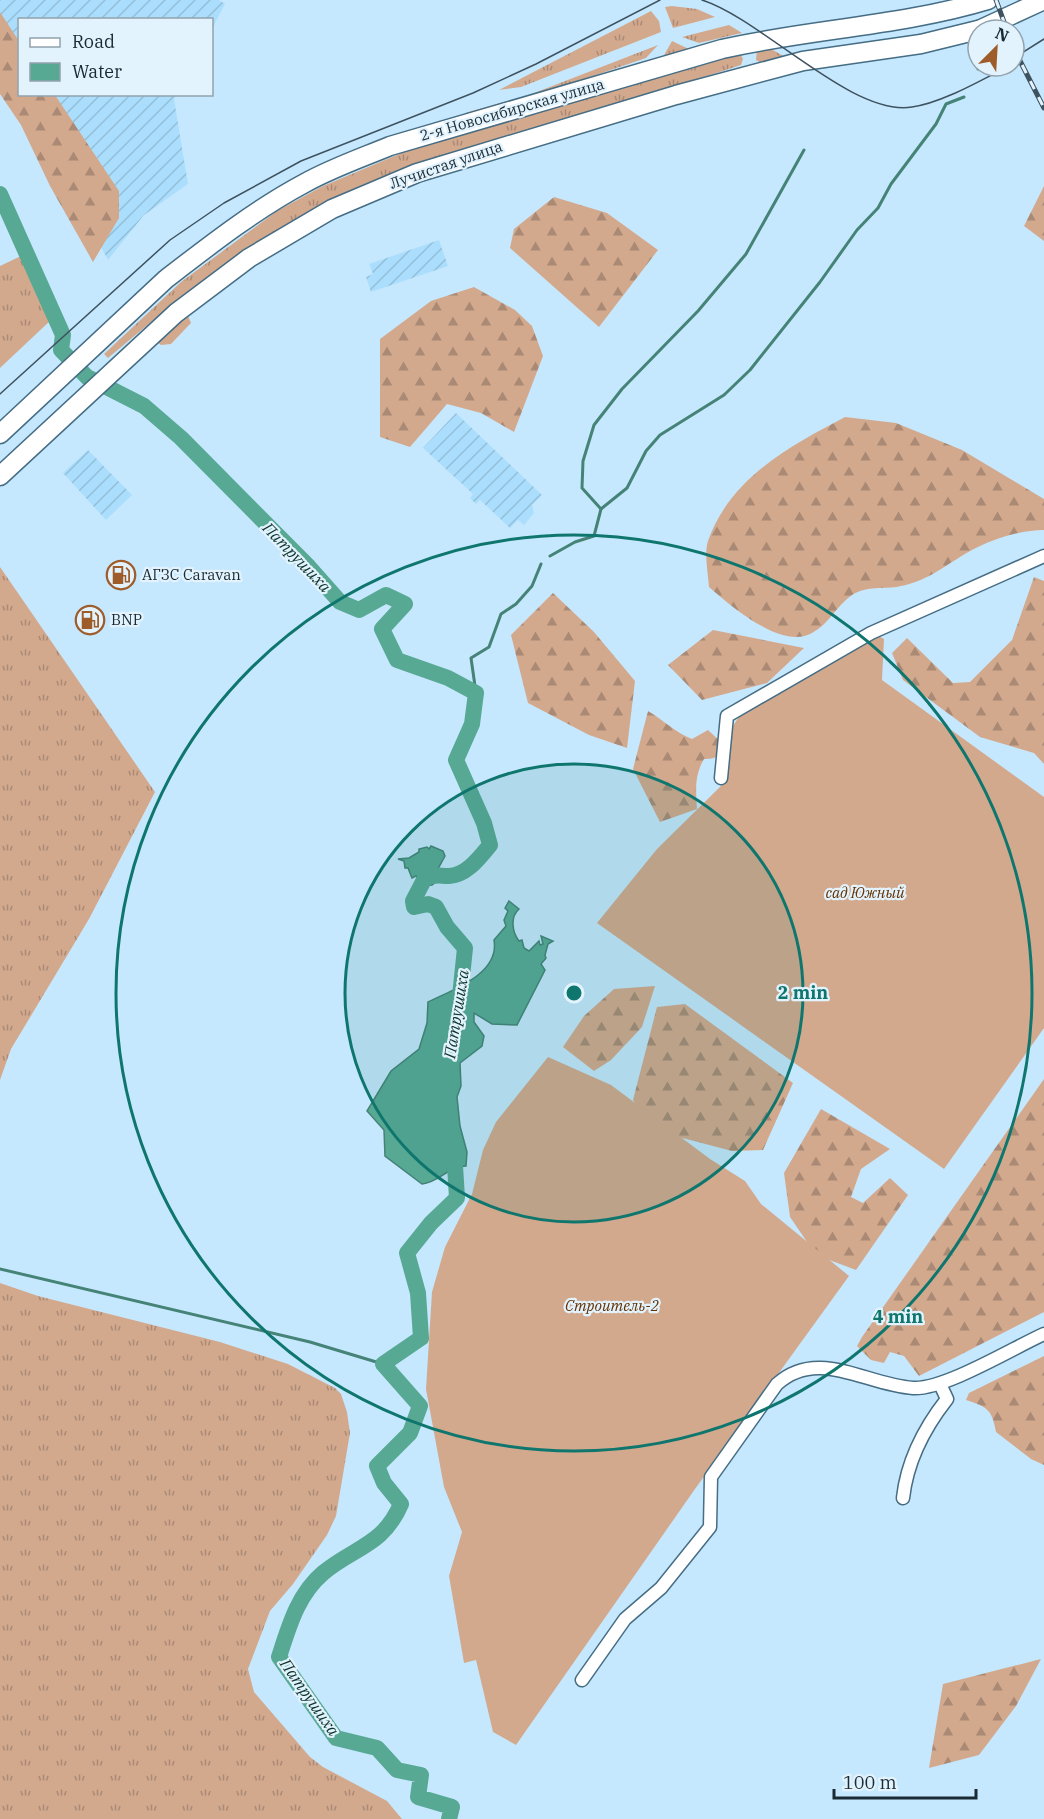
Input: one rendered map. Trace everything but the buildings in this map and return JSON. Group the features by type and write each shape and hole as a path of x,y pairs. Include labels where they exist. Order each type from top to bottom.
{"main road":[{"name":"2-я Новосибирская улица","path":"0,434 92,346 192,259 305,183 390,146 732,46 776,37 955,10 988,0"},
{"name":"Лучистая улица","path":"1005,18 1044,0"},
{"name":"Лучистая улица","path":"0,476 176,313 230,271 332,209 417,173 676,95 803,61 930,42 966,33"},
{"path":"676,95 745,65 747,53 743,48 732,46"}],"street":[{"path":"721,778 727,716 871,633 1044,556"},
{"path":"582,1680 625,1619 661,1588 710,1527 711,1477 777,1384 788,1374 804,1368 827,1367 914,1388 940,1384 1044,1334"},
{"path":"903,1498 905,1480 929,1421 947,1399 940,1384"}],"shaded area":[{"path":"0,0 219,0 225,4 213,27 213,18 18,18 18,92 0,59"},
{"path":"20,96 176,96 174,99 188,184 144,215 108,260"},
{"path":"439,240 448,266 371,292 366,277 373,274 369,264"},
{"path":"456,413 542,495 532,505 534,513 524,525 518,520 510,528 480,500 476,504 470,498 473,494 423,448"},
{"path":"88,450 132,495 106,520 63,473"}],"green space":[{"path":"665,7 697,9 715,17 673,28"},
{"path":"651,11 659,21 661,32 521,87 499,90"},
{"path":"0,12 18,39 18,96 56,96 119,191 119,218 93,262 50,186 21,125 0,94"},
{"path":"729,25 742,33 699,43 682,37"},
{"path":"672,41 693,51 663,57"},
{"path":"658,45 646,58 543,93 466,115 465,113 529,95"},
{"path":"766,46 785,57 761,63 756,60 757,49"},
{"path":"740,53 743,59 741,65 446,157 333,203 256,243 191,290 108,358 104,354 181,282 277,211 323,186 416,147"},
{"path":"1044,186 1044,241 1024,226"},
{"path":"554,197 607,213 658,250 599,327 510,248 514,229"},
{"path":"23,255 51,320 0,368 0,266"},
{"path":"474,287 515,310 532,326 543,356 514,432 481,413 447,404 410,447 380,437 380,339 431,301"},
{"path":"188,316 191,323 171,344 161,345 157,342 123,376 120,373 182,317"},
{"path":"845,417 896,423 962,450 1044,499 1044,530 1016,533 987,543 911,584 858,592 847,599 818,629 800,637 786,636 757,624 709,587 706,557 708,541 731,499 764,466 783,452"},
{"path":"0,567 155,792 89,919 11,1049 0,1080"},
{"path":"1034,577 1044,581 1044,764 1034,753 980,737 903,680 892,653 907,638 953,683 970,682 1012,640"},
{"path":"553,593 594,632 635,681 627,748 589,735 528,703 511,635"},
{"path":"713,630 804,648 767,683 702,700 668,665"},
{"name":"сад Южный","path":"877,635 884,639 882,680 1044,797 1044,1028 944,1169 597,923 657,849 725,782 733,726 740,715"},
{"path":"648,711 692,739 708,730 722,743 718,756 704,759 701,765 696,784 697,809 660,822 633,769"},
{"path":"655,986 642,1027 611,1060 594,1071 563,1047 584,1016 614,989"},
{"path":"685,1004 793,1083 763,1150 732,1151 675,1136 656,1137 633,1100 657,1007"},
{"name":"Строитель-2","path":"548,1057 611,1085 710,1159 745,1181 761,1204 849,1276 695,1489 516,1745 493,1732 476,1660 464,1663 449,1576 462,1532 444,1487 426,1389 432,1292 445,1247 472,1194 483,1150 496,1122"},
{"path":"1044,1079 1044,1312 919,1376 904,1356 890,1352 884,1363 871,1360 857,1346 862,1337"},
{"path":"821,1109 890,1149 861,1169 851,1197 863,1203 890,1178 908,1195 856,1270 816,1255 790,1217 784,1173"},
{"path":"0,1283 38,1296 220,1342 288,1364 335,1388 341,1394 350,1433 336,1516 327,1535 293,1584 270,1611 248,1669 254,1692 310,1757 323,1767 387,1801 402,1819 0,1819"},
{"path":"1044,1356 1044,1465 1031,1459 996,1432 988,1410 966,1400 969,1393"},
{"path":"1041,1659 1016,1706 979,1755 929,1768 943,1684"}],"water":[{"path":"431,846 443,851 445,856 432,880 441,878 432,885 420,886 420,891 417,888 420,880 416,876 412,878 408,868 405,868 404,861 398,859 409,858 419,852 419,849 427,847 429,849"},
{"path":"509,901 519,909 513,920 514,929 519,941 522,940 524,948 529,951 539,941 540,945 543,944 541,936 553,941 548,944 546,958 541,964 545,970 517,1025 492,1024 474,1013 474,1022 484,1036 482,1046 460,1063 461,1086 457,1097 460,1126 467,1152 466,1166 422,1184 385,1156 384,1130 367,1111 391,1071 419,1049 427,1023 428,1002 472,979 490,962 494,952 494,940 506,926 504,920 508,911 505,908"}],"waterway":[{"path":"601,509 627,488 646,451 660,435 724,395 750,370 820,282 857,230 878,208 891,184 936,124 946,104 964,97"},
{"path":"550,556 575,542 594,536 601,509 582,488 583,461 594,425 622,389 698,311 746,254 804,150"},
{"name":"Патрушиха","path":"0,194 63,335 61,350 87,377 144,406 181,438 309,567 340,602 359,610 386,595 405,604 382,629 397,660 448,678 476,693 472,724 456,760 484,823 490,845 472,865 461,873 425,878 413,901 414,907 428,904 436,907 447,927 465,948 459,1006"},
{"path":"476,693 471,658 489,647 501,614 516,604 532,586 541,564"},
{"name":"Патрушиха","path":"444,1148 455,1166 457,1198 431,1223 407,1253 418,1293 421,1338 383,1364 420,1406 410,1433 377,1466 384,1483 401,1504 394,1518 377,1537 335,1564 314,1581 295,1611 279,1657 336,1738 377,1748 397,1770 421,1775 418,1797 452,1807 449,1819"},
{"path":"0,1269 310,1342 383,1364"}],"tram line":[{"path":"0,394 170,240 224,203 301,161 473,93 536,64 660,0"},
{"path":"702,0 726,10 752,26 835,83 862,97 888,106 924,105 985,78"},
{"path":"1026,50 1044,39"}],"railway":[{"path":"996,0 1003,18"},
{"path":"1026,73 1044,108"}],"place":[{"name":"АГЗС Caravan","path":"121,575"},
{"name":"BNP","path":"90,620"}]}
